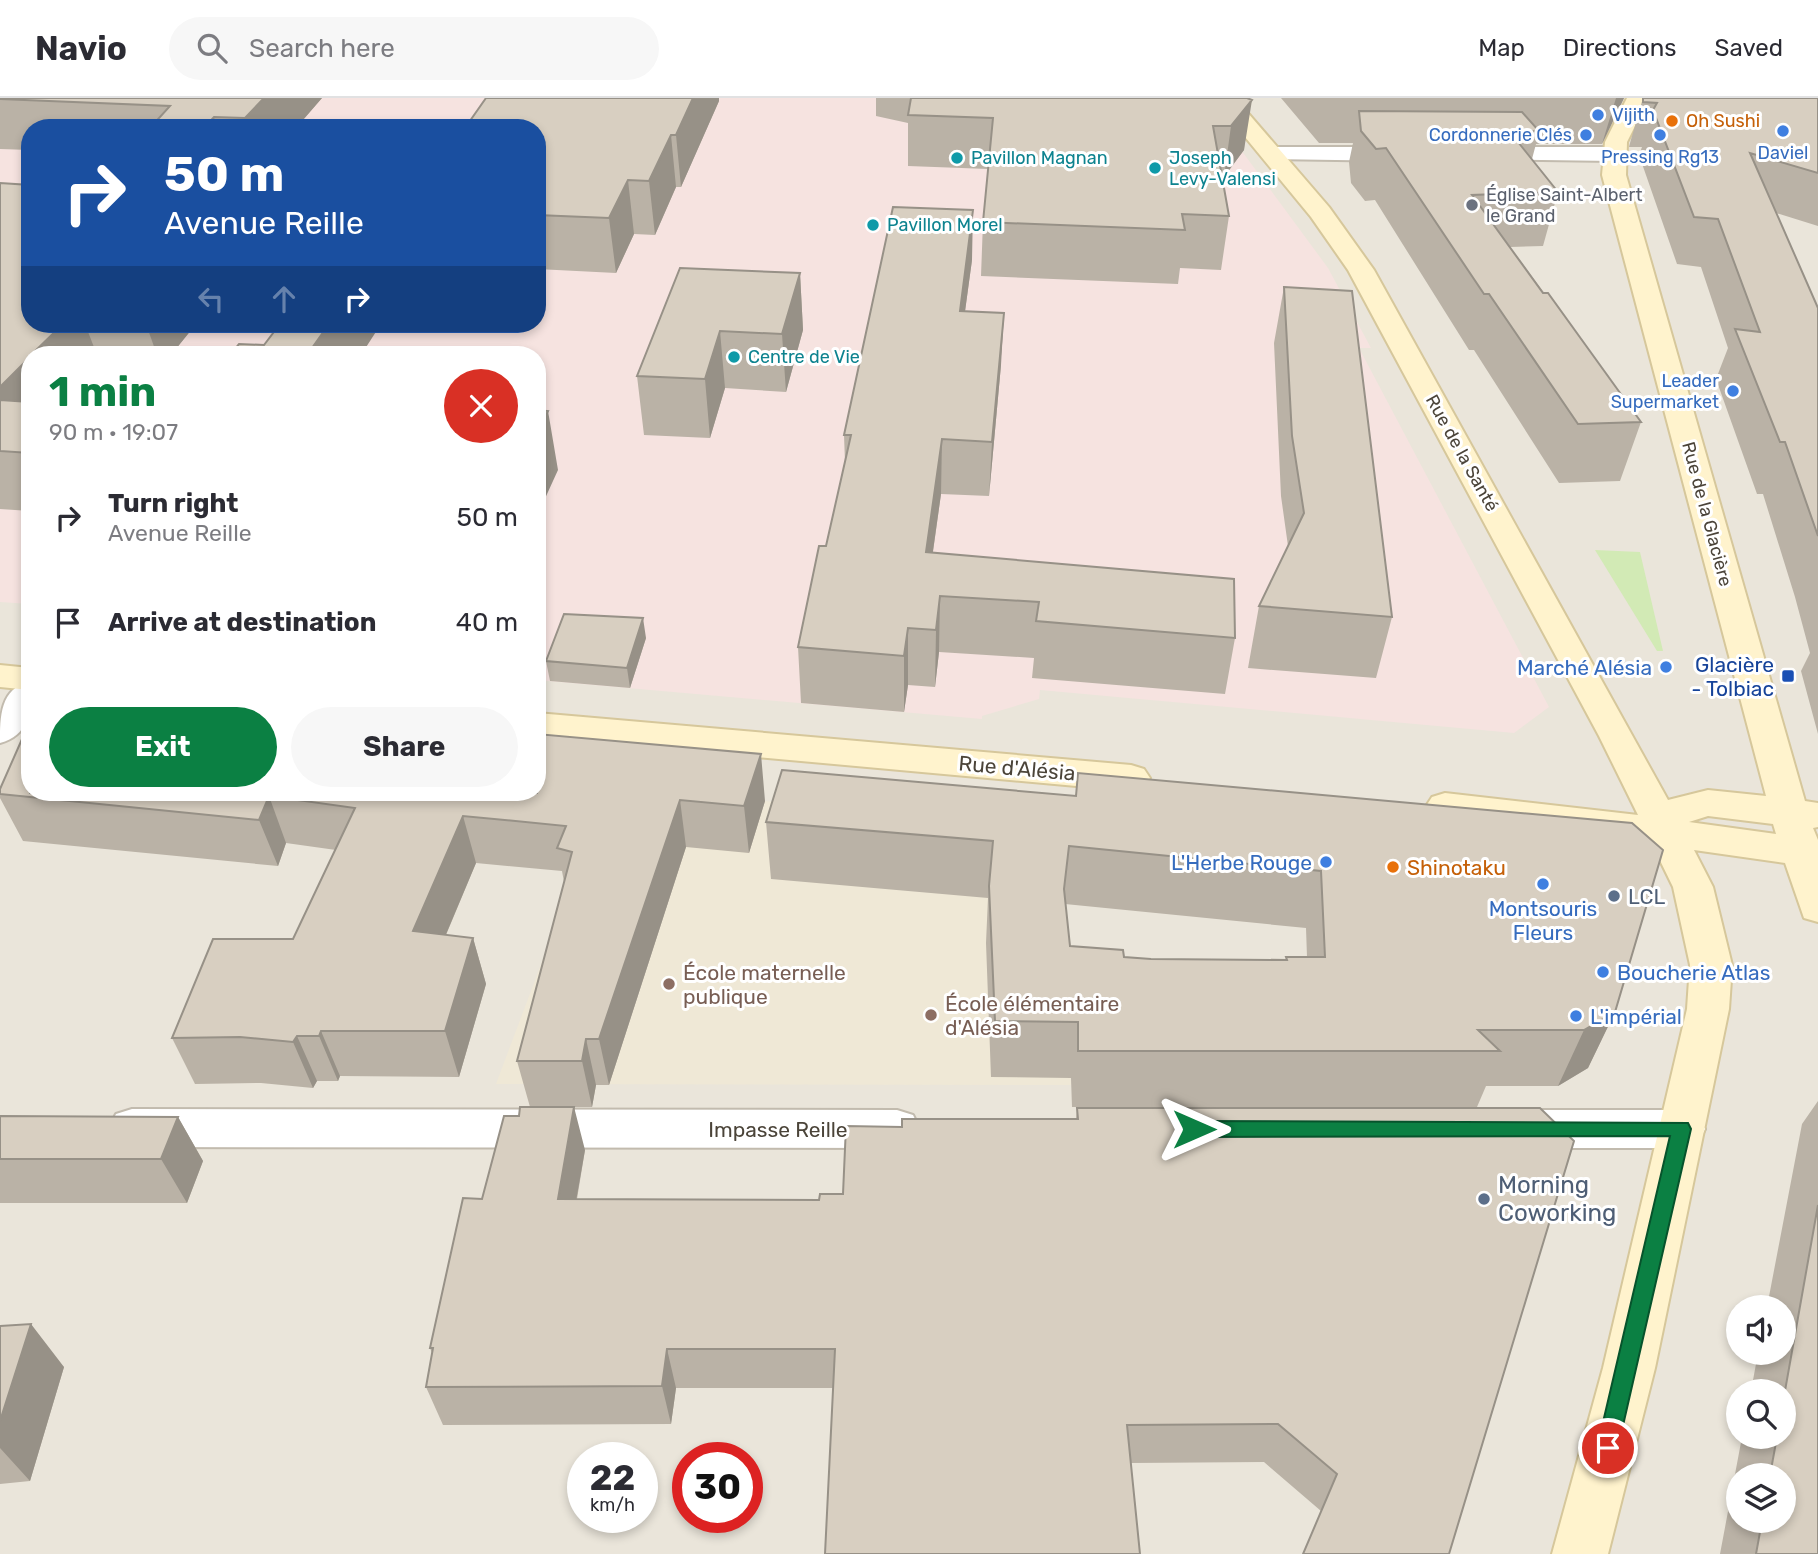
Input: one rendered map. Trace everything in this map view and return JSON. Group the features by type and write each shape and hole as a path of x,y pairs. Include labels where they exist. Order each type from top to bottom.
{"street":[{"name":"Rue de la Santé","path":"1224,98 1274,154 1362,270 1617,736 1693,887 1711,965 1700,1056 1629,1368 1580,1554"},
{"name":"Rue de la Glacière","path":"1638,98 1614,154 1614,175 1803,814 1818,907"},
{"path":"1274,154 1422,154"},
{"path":"1463,154 1614,154"},
{"path":"0,676 21,678"},
{"path":"0,731 21,704"},
{"name":"Rue d'Alésia","path":"546,726 1170,781"},
{"path":"1405,803 1535,814 1810,852"},
{"path":"1664,831 1676,811 1684,806 1708,803 1803,814"},
{"name":"Impasse Reille","path":"97,1128 944,1129"},
{"path":"1472,1129 1682,1129"}],"shaded area":[{"path":"0,98 1818,98 1818,1554 0,1554"},
{"path":"0,98 1198,98 1216,116 1328,268 1371,348 1359,348 1549,707 1514,733 1040,690 1039,699 982,716 982,719 546,681 546,346 21,346 21,603 0,602"},
{"path":"608,786 943,818 1058,944 1071,1085 496,1084"}],"green space":[{"path":"1595,550 1640,552 1663,651 1657,651"}],"building":[{"path":"264,98 245,118 212,119 158,119 170,106 0,99"},
{"path":"486,98 693,98 676,135 671,135 649,181 628,180 609,218 546,215 546,119 471,119"},
{"path":"911,98 1252,100 1231,126 1213,126 1229,216 1182,214 1185,230 983,222 993,118 908,115"},
{"path":"1643,98 1818,98 1818,173 1750,153 1818,308 1818,536 1785,442 1780,442 1735,329 1760,332 1718,219 1694,217 1653,110 1657,103 1643,102"},
{"path":"1359,111 1522,112 1539,131 1510,132 1558,192 1472,195 1543,293 1548,293 1641,422 1578,424 1489,294 1484,294 1386,148 1376,149 1361,131"},
{"path":"0,183 21,184 21,333 54,333 40,346 21,346 21,366 0,387"},
{"path":"893,207 973,210 960,311 1004,313 992,442 942,439 926,552 1234,579 1235,638 1036,621 1039,602 940,596 936,630 908,628 904,656 798,647 819,546 826,546 851,435 844,435"},
{"path":"680,268 800,273 782,334 720,331 705,379 637,376"},
{"path":"1284,287 1352,291 1392,617 1259,606 1304,513 1292,436"},
{"path":"273,333 323,333 313,346 237,346 264,345"},
{"path":"0,400 21,401 21,452 0,451"},
{"path":"564,614 643,618 627,668 546,661"},
{"path":"546,735 761,754 744,806 680,800 599,1039 586,1039 582,1061 517,1061 572,852 557,848 566,826 463,816 413,931 473,938 445,1031 321,1031 319,1036 297,1036 293,1042 240,1037 172,1038 213,939 293,939 355,808 305,801 546,801"},
{"path":"21,741 21,796 0,794"},
{"path":"782,770 1076,796 1078,773 1632,823 1663,850 1615,1012 1584,1030 1478,1030 1500,1051 1078,1051 1078,1022 995,1021 989,886 993,841 766,822","holes":["1069,846 1321,871 1325,957 1286,957 1287,960 1151,959 1124,957 1123,950 1070,946 1064,889"]},
{"path":"70,801 267,801 259,820"},
{"path":"520,1107 574,1107 558,1199 819,1200 820,1194 843,1194 846,1126 902,1127 902,1119 1078,1119 1077,1108 1540,1108 1574,1141 1449,1554 1303,1554 1337,1474 1278,1424 1127,1425 1140,1554 825,1554 835,1349 667,1349 662,1386 426,1387 433,1348 430,1348 463,1198 482,1199 504,1116 519,1116"},
{"path":"0,1116 178,1117 161,1159 0,1159"},
{"path":"1818,1205 1818,1554 1756,1554 1760,1533 1796,1533 1796,1463 1772,1463 1775,1449 1796,1449 1796,1379 1787,1379 1790,1365 1796,1365 1796,1329"},
{"path":"31,1324 0,1421 0,1326"}],"place":[{"name":"Vijith","path":"1598,115"},
{"name":"Oh Sushi","path":"1672,121"},
{"name":"Daviel","path":"1783,131"},
{"name":"Cordonnerie Clés","path":"1586,135"},
{"name":"Pressing Rg13","path":"1660,135"},
{"name":"Pavillon Magnan","path":"957,158"},
{"name":"Joseph Levy-Valensi","path":"1155,168"},
{"name":"Église Saint-Albert le Grand","path":"1472,205"},
{"name":"Pavillon Morel","path":"873,225"},
{"name":"Centre de Vie","path":"734,357"},
{"name":"Leader Supermarket","path":"1733,391"},
{"name":"Marché Alésia","path":"1666,667"},
{"name":"Glacière - Tolbiac","path":"1788,676"},
{"name":"L'Herbe Rouge","path":"1326,862"},
{"name":"Shinotaku","path":"1393,867"},
{"name":"Montsouris Fleurs","path":"1543,884"},
{"name":"LCL","path":"1614,896"},
{"name":"Boucherie Atlas","path":"1603,972"},
{"name":"École maternelle publique","path":"669,984"},
{"name":"École élémentaire d'Alésia","path":"931,1015"},
{"name":"L'impérial","path":"1576,1016"},
{"name":"Morning Coworking","path":"1484,1199"}],"route":[{"path":"1194,1129 1682,1129 1629,1368 1608,1448"}]}
